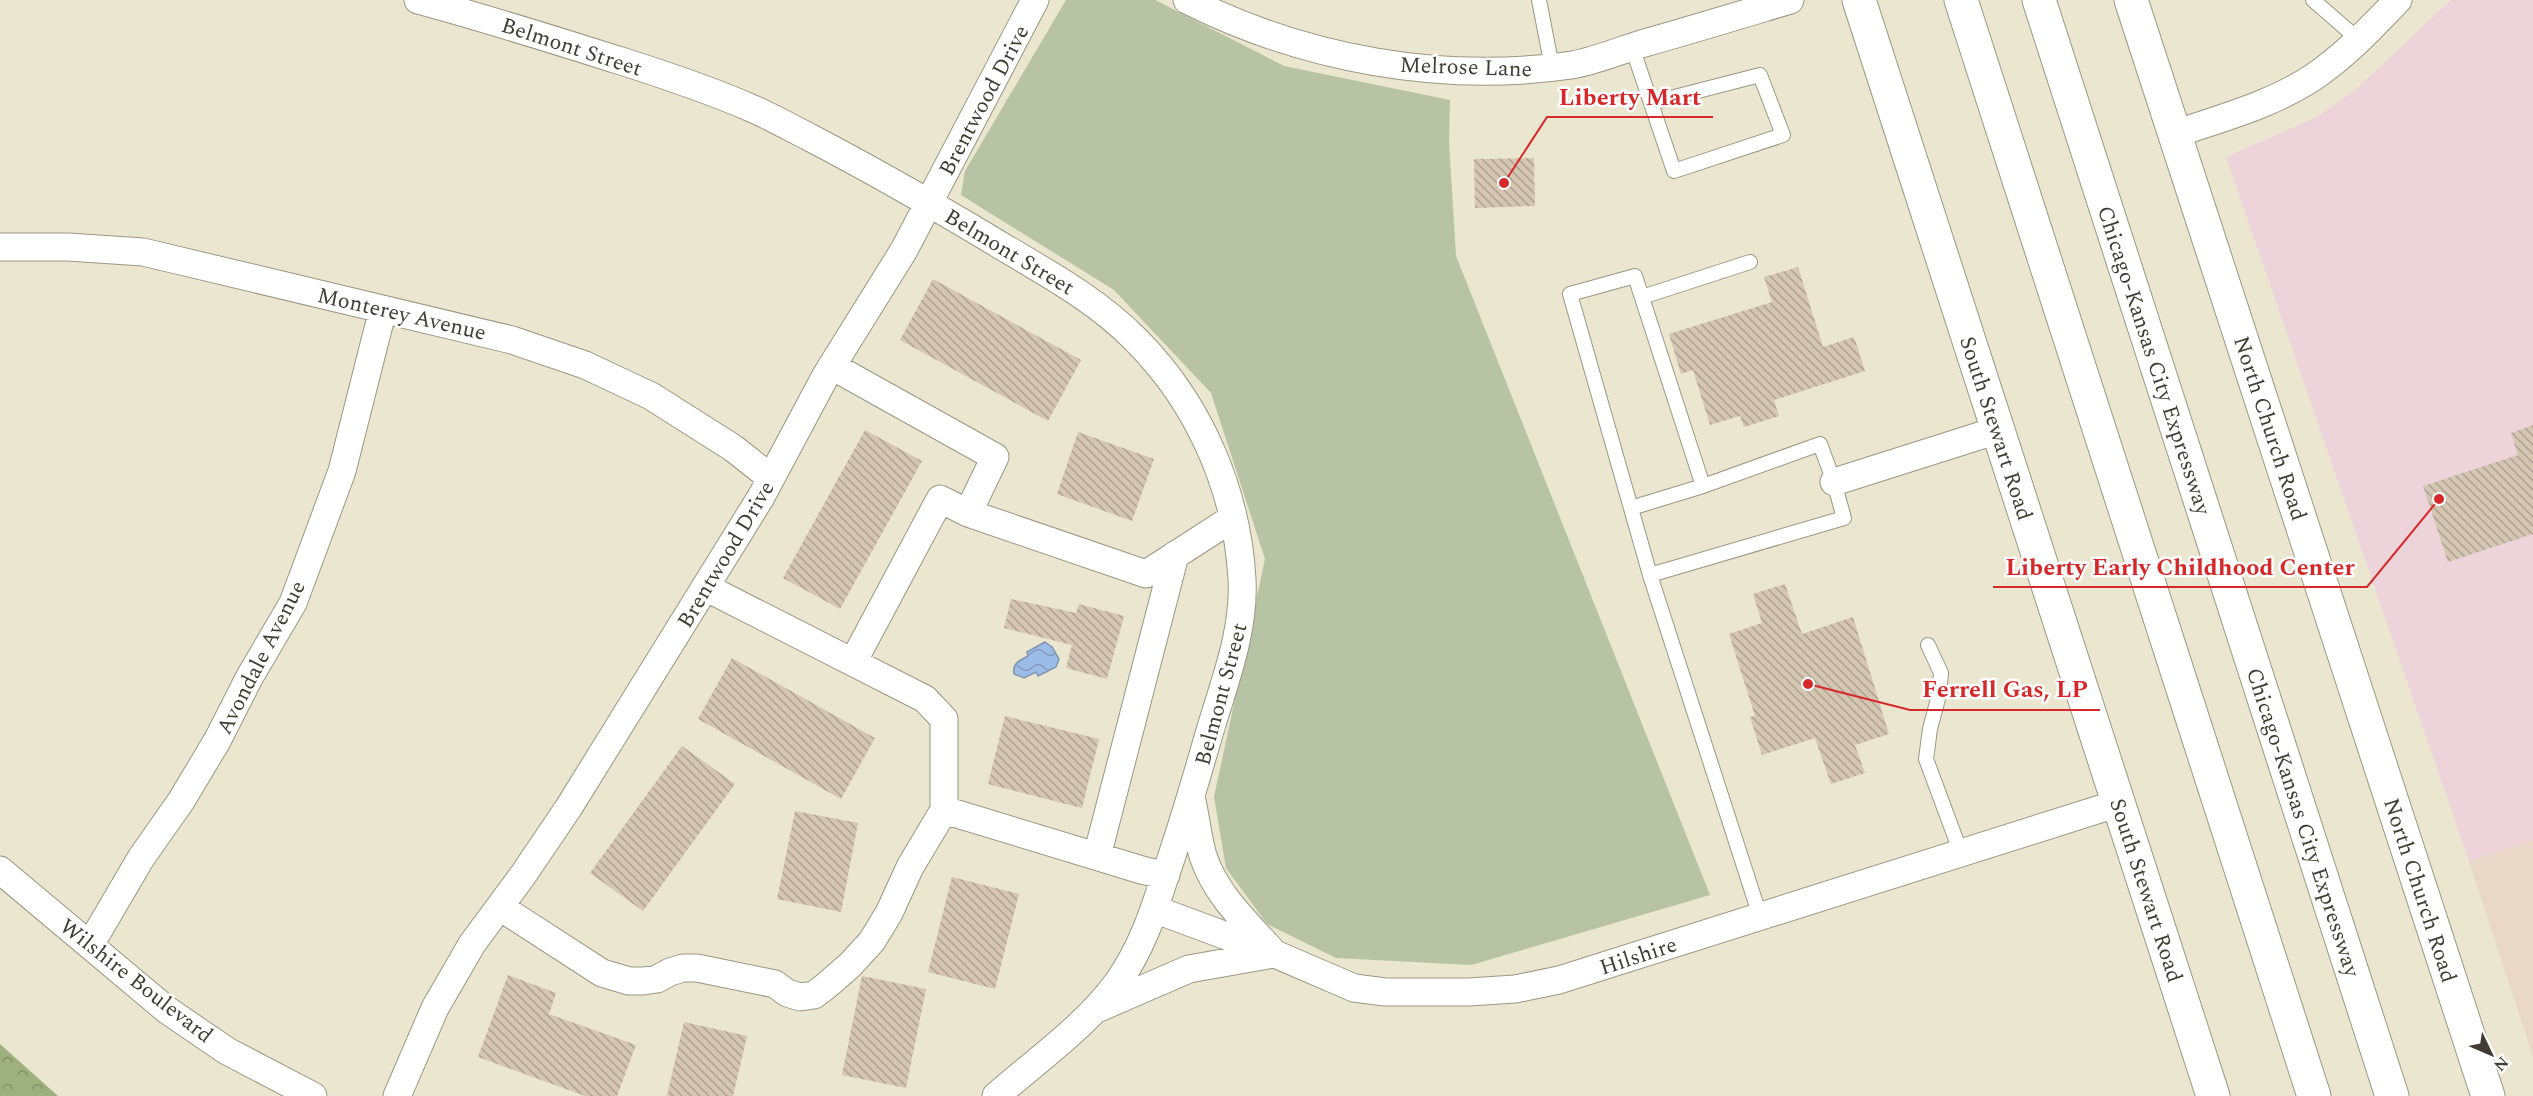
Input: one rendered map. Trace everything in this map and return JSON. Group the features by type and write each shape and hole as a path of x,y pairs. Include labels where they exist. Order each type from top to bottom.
{"main road":[{"name":"South Stewart Road","path":"1859,0 2212,1096"},
{"path":"1961,0 2314,1096"},
{"name":"Chicago-Kansas City Expressway","path":"2038,0 2392,1096"},
{"name":"North Church Road","path":"2131,0 2488,1096"}],"street":[{"name":"Belmont Street","path":"418,0 512,26 657,73 752,108 929,203 1077,292 1108,314 1162,368 1184,399 1203,432 1219,467 1233,518 1242,579 1242,617 1191,796 1143,943 1118,982 1095,1010 996,1096"},
{"name":"Brentwood Drive","path":"397,1096 435,1008 472,944 569,807 705,588 771,478 832,366 904,250 1035,0"},
{"name":"Melrose Lane","path":"1187,0 1260,32 1327,52 1373,61 1443,69 1478,70 1574,64 1785,1"},
{"path":"2175,134 2273,99 2311,78 2359,40 2398,0"},
{"name":"Monterey Avenue","path":"0,247 68,247 142,252 512,340 585,365 651,396 693,420 771,478"},
{"name":"Avondale Avenue","path":"90,945 141,858 181,801 217,741 249,678 293,603 342,471 383,309"},
{"path":"832,366 995,457 968,513"},
{"path":"1834,482 1998,430"},
{"path":"853,662 940,499 968,513 1146,573 1233,518"},
{"path":"1097,856 1175,555"},
{"path":"500,907 602,973 615,978 643,981 657,979 683,968 697,968 775,984 787,993 800,997 814,994 850,965 872,941 890,913 910,867 944,810 944,719 925,699 705,588"},
{"name":"Belmont Street","path":"1191,796 1203,855 1214,882 1232,908 1275,954"},
{"name":"Hilshire","path":"1154,909 1275,954 1354,987 1385,992 1469,992 1515,989 1559,981 2119,803"},
{"path":"944,810 1166,875"},
{"name":"Wilshire Boulevard","path":"0,870 167,1010 227,1051 313,1096"},
{"path":"1095,1010 1189,969 1275,954"}],"lane":[{"path":"1539,0 1552,67"},
{"path":"2313,0 2359,40"},
{"path":"1632,47 1674,171 1783,135 1760,75 1651,103"},
{"path":"1642,297 1750,262"},
{"path":"1703,486 1635,276 1570,294 1650,575 1760,916"},
{"path":"1631,508 1703,486 1820,444 1834,482 1844,518 1650,575"},
{"path":"1928,645 1941,673 1939,695 1930,729 1926,759 1961,853"}],"shaded area":[{"path":"2451,0 2533,0 2533,840 2469,861 2226,157 2317,117 2356,89"},
{"path":"2533,840 2533,1057 2469,861"}],"green space":[{"path":"1066,0 1155,0 1284,66 1450,100 1449,142 1456,256 1710,895 1471,965 1336,958 1267,924 1226,868 1214,797 1265,559 1211,393 1114,290 961,195 965,171"},
{"path":"0,1044 58,1096 0,1096"}],"water":[{"path":"1045,642 1052,647 1059,659 1056,667 1038,676 1036,672 1024,678 1014,674 1015,665 1028,656 1027,652"}],"building":[{"path":"1534,158 1535,206 1475,208 1474,159"},
{"path":"1798,267 1823,347 1854,337 1865,371 1774,400 1779,416 1744,427 1740,416 1710,425 1693,370 1681,374 1669,334 1772,302 1764,277"},
{"path":"933,279 1081,360 1048,421 900,340"},
{"path":"2533,425 2533,534 2448,562 2423,486 2518,455 2511,433"},
{"path":"865,430 922,461 840,609 783,578"},
{"path":"1078,432 1154,459 1132,521 1057,494"},
{"path":"1785,584 1802,634 1853,617 1889,734 1855,745 1865,773 1831,784 1815,738 1762,755 1750,717 1755,716 1729,634 1762,623 1753,594"},
{"path":"1011,599 1076,613 1079,604 1124,616 1107,679 1066,668 1072,645 1004,628"},
{"path":"732,658 875,738 841,799 698,719"},
{"path":"1005,716 1099,739 1082,808 988,784"},
{"path":"682,746 735,784 643,911 590,873"},
{"path":"795,811 858,823 841,912 777,899"},
{"path":"952,877 1019,894 995,989 928,972"},
{"path":"508,975 556,993 549,1014 636,1045 617,1096 585,1096 478,1057"},
{"path":"862,976 926,989 906,1088 842,1075"},
{"path":"684,1022 747,1036 733,1096 667,1096"}],"place":[{"name":"Liberty Mart","path":"1504,183"},
{"name":"Liberty Early Childhood Center","path":"2439,499"},
{"name":"Ferrell Gas, LP","path":"1808,684"}]}
